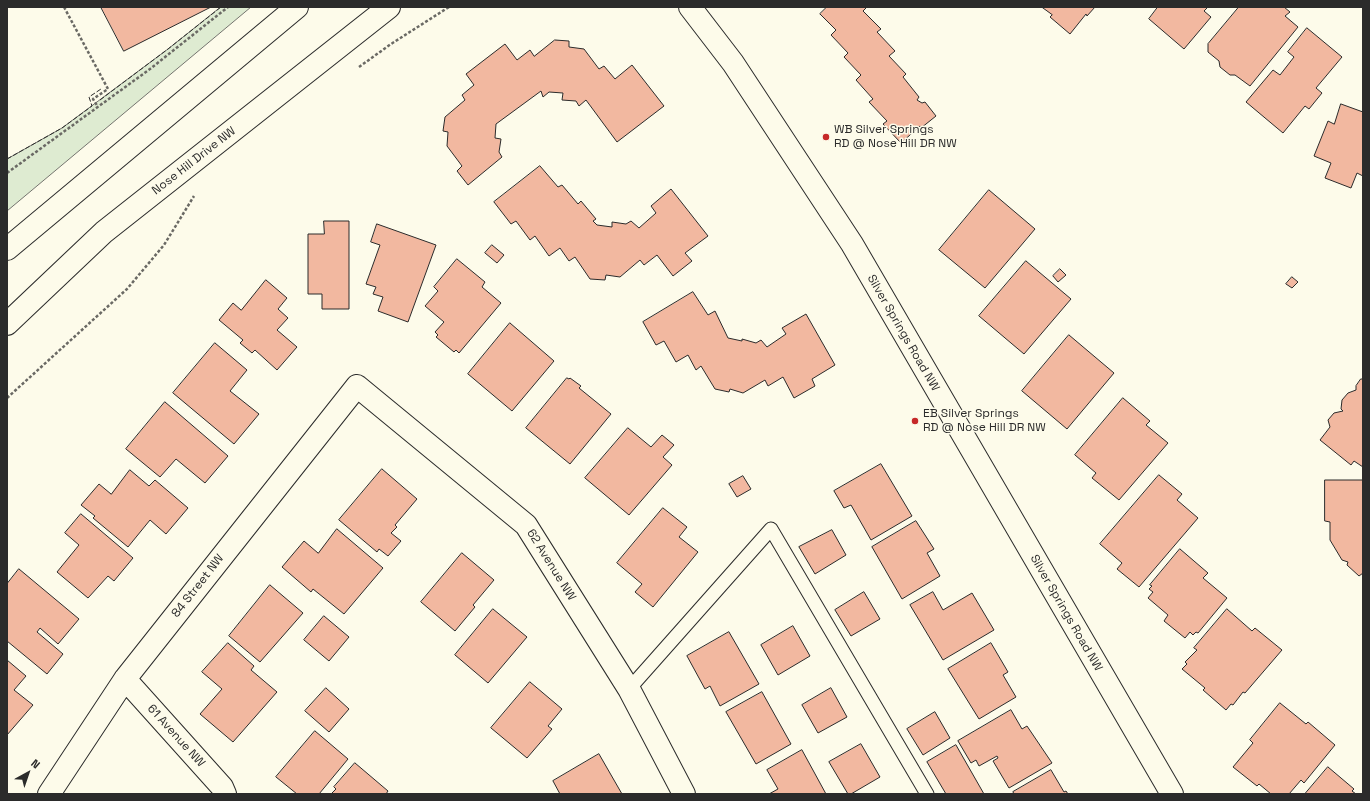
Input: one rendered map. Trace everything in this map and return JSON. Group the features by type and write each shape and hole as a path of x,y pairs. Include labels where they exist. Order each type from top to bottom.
{"street":[{"path":"7,248 297,7"},
{"name":"Nose Hill Drive NW","path":"7,324 104,232 389,7"},
{"name":"Silver Springs Road NW","path":"690,7 733,63 852,244 1172,794"},
{"name":"84 Street NW","path":"49,794 125,679 357,386"},
{"name":"62 Avenue NW","path":"357,386 526,525 629,690 684,794"},
{"name":"61 Avenue NW","path":"125,679 222,787 225,794"}],"lane":[{"path":"629,690 771,530 927,794"}],"path":[{"path":"64,7 108,89 93,99 98,107"},
{"path":"7,173 36,154 150,69 228,7"},
{"path":"354,70 391,44 449,7"},
{"path":"7,398 127,289 164,245 196,194"}],"green space":[{"path":"221,7 251,7 7,211 7,159 62,128 168,49"}],"building":[{"path":"101,7 211,7 124,51"},
{"path":"827,7 867,7 863,11 881,29 877,32 895,51 889,56 906,74 903,77 919,97 917,100 922,103 925,102 936,116 921,128 920,126 901,143 883,124 887,121 869,102 873,99 856,80 861,75 844,57 848,53 831,35 836,30 820,14"},
{"path":"1042,7 1095,7 1087,16 1086,14 1070,34 1050,17 1052,15"},
{"path":"1158,7 1208,7 1204,11 1211,17 1184,49 1149,19"},
{"path":"1239,7 1284,7 1290,12 1285,16 1298,27 1250,86 1235,75 1230,75 1220,67 1219,61 1208,52 1208,44"},
{"path":"1307,28 1342,57 1316,88 1322,93 1309,109 1305,106 1283,133 1246,102 1273,70 1280,75 1294,57 1288,52"},
{"path":"555,40 569,41 569,47 584,49 599,69 604,66 615,79 632,65 664,106 617,142 586,100 579,106 576,101 562,100 563,93 549,92 543,97 541,91 496,124 495,138 501,139 499,152 502,157 468,185 457,171 462,166 447,146 448,132 443,131 445,117 465,100 462,95 474,85 466,74 505,44 517,60 530,50 534,56"},
{"path":"1341,104 1363,112 1363,176 1357,173 1351,188 1325,178 1331,163 1314,156 1328,121 1334,124"},
{"path":"540,166 558,187 562,185 578,204 581,201 596,219 593,221 597,225 612,227 612,222 626,224 631,221 639,228 656,213 651,206 671,189 708,236 685,253 692,261 673,276 657,255 644,265 640,260 620,277 606,275 605,280 590,279 575,257 569,261 560,248 549,256 535,236 530,240 516,221 511,224 494,202"},
{"path":"989,190 1035,229 985,288 939,250"},
{"path":"324,221 349,221 349,309 322,309 322,294 308,294 308,234 324,234"},
{"path":"377,224 436,245 408,322 378,311 383,297 373,294 376,287 366,284 380,245 371,242"},
{"path":"492,245 504,255 497,263 485,253"},
{"path":"457,259 485,282 482,287 501,303 459,353 456,350 454,352 436,337 438,335 435,332 444,322 425,306 438,291 434,287"},
{"path":"1026,261 1071,299 1024,354 979,316"},
{"path":"1060,269 1066,275 1058,282 1053,276"},
{"path":"1292,277 1298,282 1292,288 1286,284"},
{"path":"266,280 287,298 278,309 288,318 277,330 297,347 277,370 255,350 252,353 240,343 243,340 219,320 233,303 241,310"},
{"path":"693,292 708,315 715,311 728,338 742,341 742,339 756,343 761,340 767,347 786,334 782,328 806,314 835,365 812,379 815,386 794,398 783,377 768,386 765,380 743,393 730,389 729,392 715,389 701,366 696,370 688,355 676,362 664,341 656,345 643,322"},
{"path":"510,323 554,361 512,411 468,374"},
{"path":"1069,335 1114,373 1067,429 1022,391"},
{"path":"215,343 247,370 230,391 259,414 234,444 173,393"},
{"path":"567,378 570,378 581,386 579,388 611,414 570,464 526,428"},
{"path":"1361,379 1363,379 1363,467 1354,461 1351,465 1320,440 1330,427 1328,420 1334,413 1343,411 1341,409 1342,400 1348,393 1356,390 1356,386"},
{"path":"1123,398 1150,421 1146,425 1168,443 1119,500 1092,478 1096,473 1075,455"},
{"path":"165,402 228,456 205,483 176,459 160,477 126,449"},
{"path":"628,428 651,447 662,435 674,445 663,457 672,465 629,515 585,478"},
{"path":"881,464 912,516 871,540 851,505 844,508 834,491"},
{"path":"382,469 417,499 395,525 397,527 391,533 401,541 388,556 379,549 377,552 339,520"},
{"path":"130,470 149,486 155,480 188,508 166,534 150,520 128,547 93,518 95,516 81,505 99,484 111,494"},
{"path":"1159,475 1182,494 1177,500 1198,518 1139,587 1117,569 1122,563 1100,544"},
{"path":"743,476 751,489 737,497 729,484"},
{"path":"1325,480 1363,480 1363,573 1359,576 1347,565 1348,562 1342,560 1330,540 1330,522 1325,521"},
{"path":"663,508 687,527 679,537 698,552 653,607 635,592 642,584 617,563"},
{"path":"81,514 133,558 114,581 108,576 88,598 57,572 79,545 65,533"},
{"path":"916,521 934,549 927,553 940,576 902,599 872,547"},
{"path":"337,529 383,568 344,614 313,589 311,592 282,567 304,541 318,553"},
{"path":"832,530 846,555 815,574 799,547"},
{"path":"1180,549 1208,573 1203,578 1227,598 1198,633 1196,632 1193,635 1190,632 1185,638 1164,621 1168,615 1148,598 1153,592 1149,589 1152,586 1150,585"},
{"path":"462,553 494,580 473,605 475,607 455,631 421,602"},
{"path":"19,569 79,619 58,644 40,628 37,632 63,654 47,674 7,641 7,584"},
{"path":"270,585 303,613 260,662 229,636"},
{"path":"864,592 880,619 851,636 835,610"},
{"path":"933,592 943,610 972,593 994,630 943,660 910,605"},
{"path":"493,609 527,637 488,683 455,655"},
{"path":"1227,609 1252,631 1255,628 1282,650 1245,693 1243,692 1233,705 1231,704 1226,710 1203,690 1205,688 1182,669 1187,664 1185,662 1197,650 1194,648"},
{"path":"324,616 349,637 329,661 304,640"},
{"path":"793,626 810,656 778,675 761,645"},
{"path":"729,632 759,684 720,706 710,686 705,689 687,656"},
{"path":"228,643 254,666 251,670 277,692 233,742 200,714 222,689 202,672"},
{"path":"991,643 1008,672 1003,675 1016,697 979,719 948,669"},
{"path":"7,660 26,676 14,690 33,705 7,735"},
{"path":"530,682 562,709 548,726 552,729 527,758 491,728"},
{"path":"326,688 349,709 329,732 305,711"},
{"path":"831,688 847,717 818,733 802,705"},
{"path":"762,692 791,744 756,764 726,712"},
{"path":"1280,703 1306,724 1308,722 1335,745 1304,783 1301,780 1289,794 1271,794 1259,784 1257,786 1233,767 1253,743 1250,740"},
{"path":"1011,710 1022,729 1027,726 1052,763 1009,788 993,761 998,758 997,756 979,766 976,760 971,763 958,741"},
{"path":"935,712 950,738 923,755 907,729"},
{"path":"315,731 348,759 319,794 297,794 276,777"},
{"path":"861,744 880,777 851,794 848,794 829,762"},
{"path":"956,745 984,794 946,794 927,762"},
{"path":"802,750 826,794 769,794 778,789 767,770"},
{"path":"599,754 622,794 560,794 553,781"},
{"path":"355,763 388,791 386,794 331,794 336,789 334,787"},
{"path":"1328,767 1354,789 1352,791 1356,794 1305,794"},
{"path":"1051,770 1064,792 1066,791 1068,794 1014,794 1013,792"}],"fence":[{"path":"100,100 221,7"},
{"path":"7,159 62,128 92,106 89,97 101,89"}],"place":[{"name":"WB Silver Springs RD @ Nose Hill DR NW","path":"826,137"},
{"name":"EB Silver Springs RD @ Nose Hill DR NW","path":"915,421"}]}
